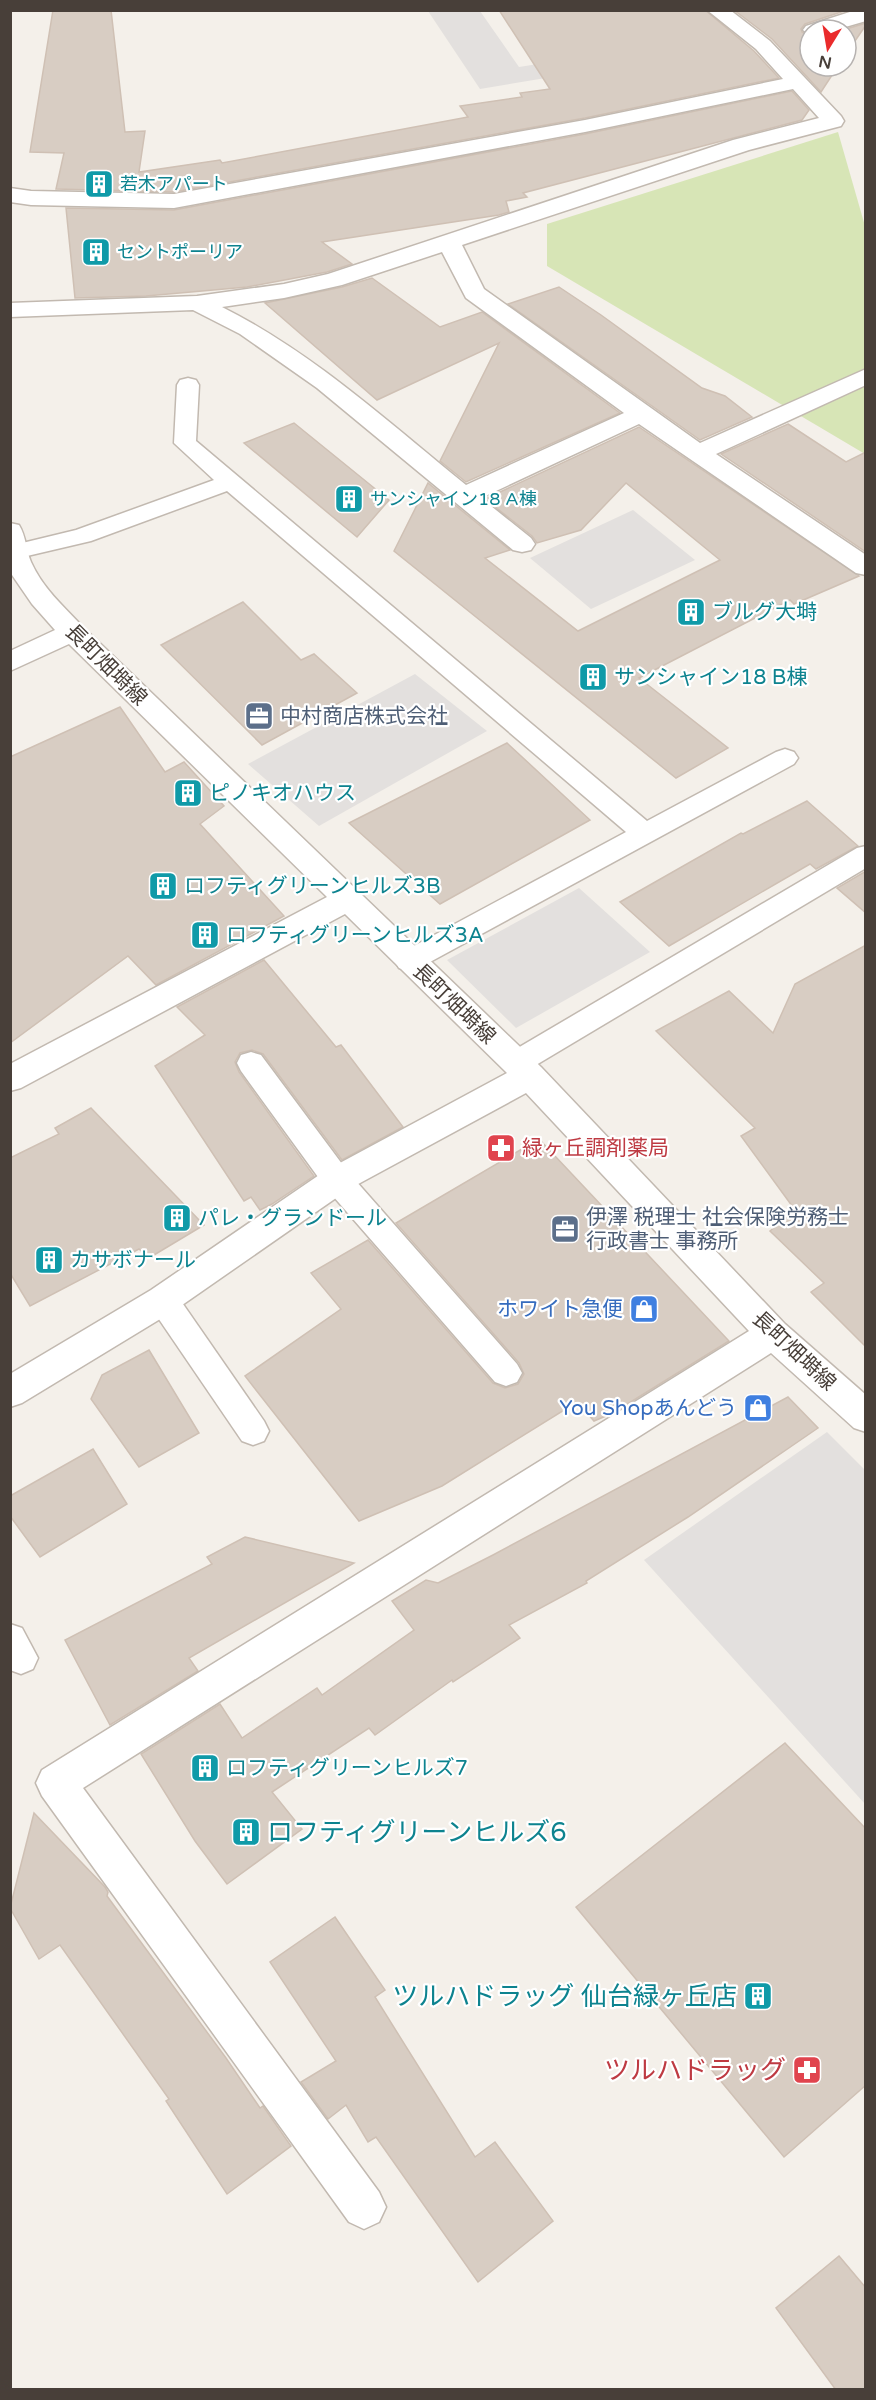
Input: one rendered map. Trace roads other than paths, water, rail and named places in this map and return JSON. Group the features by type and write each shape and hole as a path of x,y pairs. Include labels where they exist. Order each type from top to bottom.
{"street":[{"path":"717,10 792,37 866,14"},
{"path":"10,310 197,303 284,291 334,280 741,145 833,120 798,82 792,37"},
{"path":"10,195 31,198 174,201 585,126 798,82"},
{"path":"449,242 474,293 641,414 865,567"},
{"path":"197,303 248,329 326,383 522,544"},
{"path":"698,453 866,376"},
{"path":"464,496 641,414"},
{"name":"長町畑塒線","path":"12,542 28,582 72,632 523,1070 773,1334 866,1417"},
{"path":"10,662 72,632"},
{"path":"12,1077 347,900"},
{"path":"10,1392 163,1300 337,1180 523,1070"},
{"path":"364,2206 56,1783 773,1334"}],"lane":[{"path":"188,385 185,443 644,832"},
{"path":"12,542 83,536 229,482"},
{"path":"409,961 644,832 785,758"},
{"path":"523,1070 865,857"},
{"path":"251,1063 337,1180 506,1372"},
{"path":"163,1300 253,1431"}],"place":[{"name":"若木アパート","path":"99,184"},
{"name":"セントポーリア","path":"96,252"},
{"name":"サンシャイン18 A棟","path":"349,499"},
{"name":"ブルグ大塒","path":"691,612"},
{"name":"サンシャイン18 B棟","path":"593,677"},
{"name":"中村商店株式会社","path":"259,716"},
{"name":"ピノキオハウス","path":"188,793"},
{"name":"ロフティグリーンヒルズ3B","path":"163,886"},
{"name":"ロフティグリーンヒルズ3A","path":"205,935"},
{"name":"緑ヶ丘調剤薬局","path":"501,1148"},
{"name":"パレ・グランドール","path":"177,1218"},
{"name":"伊澤 税理士 社会保険労務士 行政書士 事務所","path":"565,1229"},
{"name":"カサボナール","path":"49,1260"},
{"name":"ホワイト急便","path":"644,1309"},
{"name":"You Shopあんどう","path":"758,1408"},
{"name":"ロフティグリーンヒルズ7","path":"205,1768"},
{"name":"ロフティグリーンヒルズ6","path":"246,1832"},
{"name":"ツルハドラッグ 仙台緑ヶ丘店","path":"758,1996"},
{"name":"ツルハドラッグ","path":"807,2070"}]}
